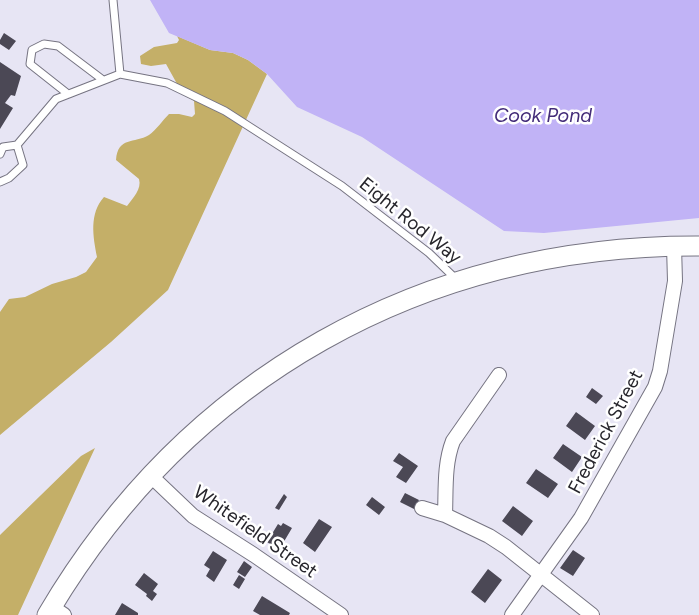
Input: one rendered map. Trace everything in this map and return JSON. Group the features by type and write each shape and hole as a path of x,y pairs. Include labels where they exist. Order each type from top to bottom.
{"main road":[{"path":"55,612 73,573 101,533 151,476 203,425 240,395 282,365 358,321 408,299 459,281 524,263 569,254 621,248 699,246"}],"street":[{"name":"Frederick Street","path":"512,615 581,518 656,387 675,281 674,246"},
{"path":"445,515 446,465 453,441 499,376"},
{"name":"Whitefield Street","path":"151,476 193,516 341,615"},
{"path":"422,508 445,515 490,536 592,615"}],"lane":[{"path":"0,154 3,147 17,145 56,99 120,74 113,0"},
{"path":"68,94 30,64 32,50 44,44 58,46 103,80"},
{"name":"Eight Rod Way","path":"120,74 167,83 225,111 342,186 429,253 459,281"},
{"path":"0,182 8,178 23,165 17,145"}],"shaded area":[{"path":"177,36 210,50 233,53 248,60 267,74 168,290 111,342 0,435 0,312 9,299 25,297 52,284 86,272 97,257 93,225 99,204 104,197 127,206 140,183 139,179 116,160 120,147 123,144 149,135 169,114 192,117 195,114 194,101 181,91 166,64 151,66 141,64 140,56 154,47 177,43 179,40"},
{"path":"95,448 18,615 0,615 0,535 81,456"}],"water":[{"name":"Cook Pond","path":"150,0 699,0 699,218 544,233 504,231 362,137 297,107 267,74 248,60 233,53 210,50 169,33"}],"building":[{"path":"4,33 16,41 9,50 0,44"},
{"path":"0,62 21,76 15,96 11,95 5,103 13,108 0,129"},
{"path":"592,388 603,396 596,404 586,397"},
{"path":"576,412 595,426 585,440 566,426"},
{"path":"563,444 582,457 572,472 553,458"},
{"path":"399,453 418,466 406,483 396,477 403,467 393,461"},
{"path":"536,469 558,484 548,498 526,483"},
{"path":"405,493 419,500 414,509 400,502"},
{"path":"284,494 287,497 279,510 275,508"},
{"path":"372,497 385,507 379,515 366,505"},
{"path":"513,506 533,521 522,536 502,521"},
{"path":"319,519 332,527 315,552 303,543"},
{"path":"283,523 292,528 279,550 267,542 278,524 281,526"},
{"path":"573,550 585,558 573,576 560,568"},
{"path":"213,551 227,560 214,582 206,576 210,569 204,565"},
{"path":"244,561 252,567 245,577 237,572"},
{"path":"488,569 502,580 485,603 471,592"},
{"path":"144,573 158,584 153,591 157,594 152,601 146,596 147,594 135,585"},
{"path":"239,575 245,579 239,589 233,585"},
{"path":"262,596 290,613 289,615 260,615 253,611"},
{"path":"122,603 138,613 138,615 115,615"}]}
